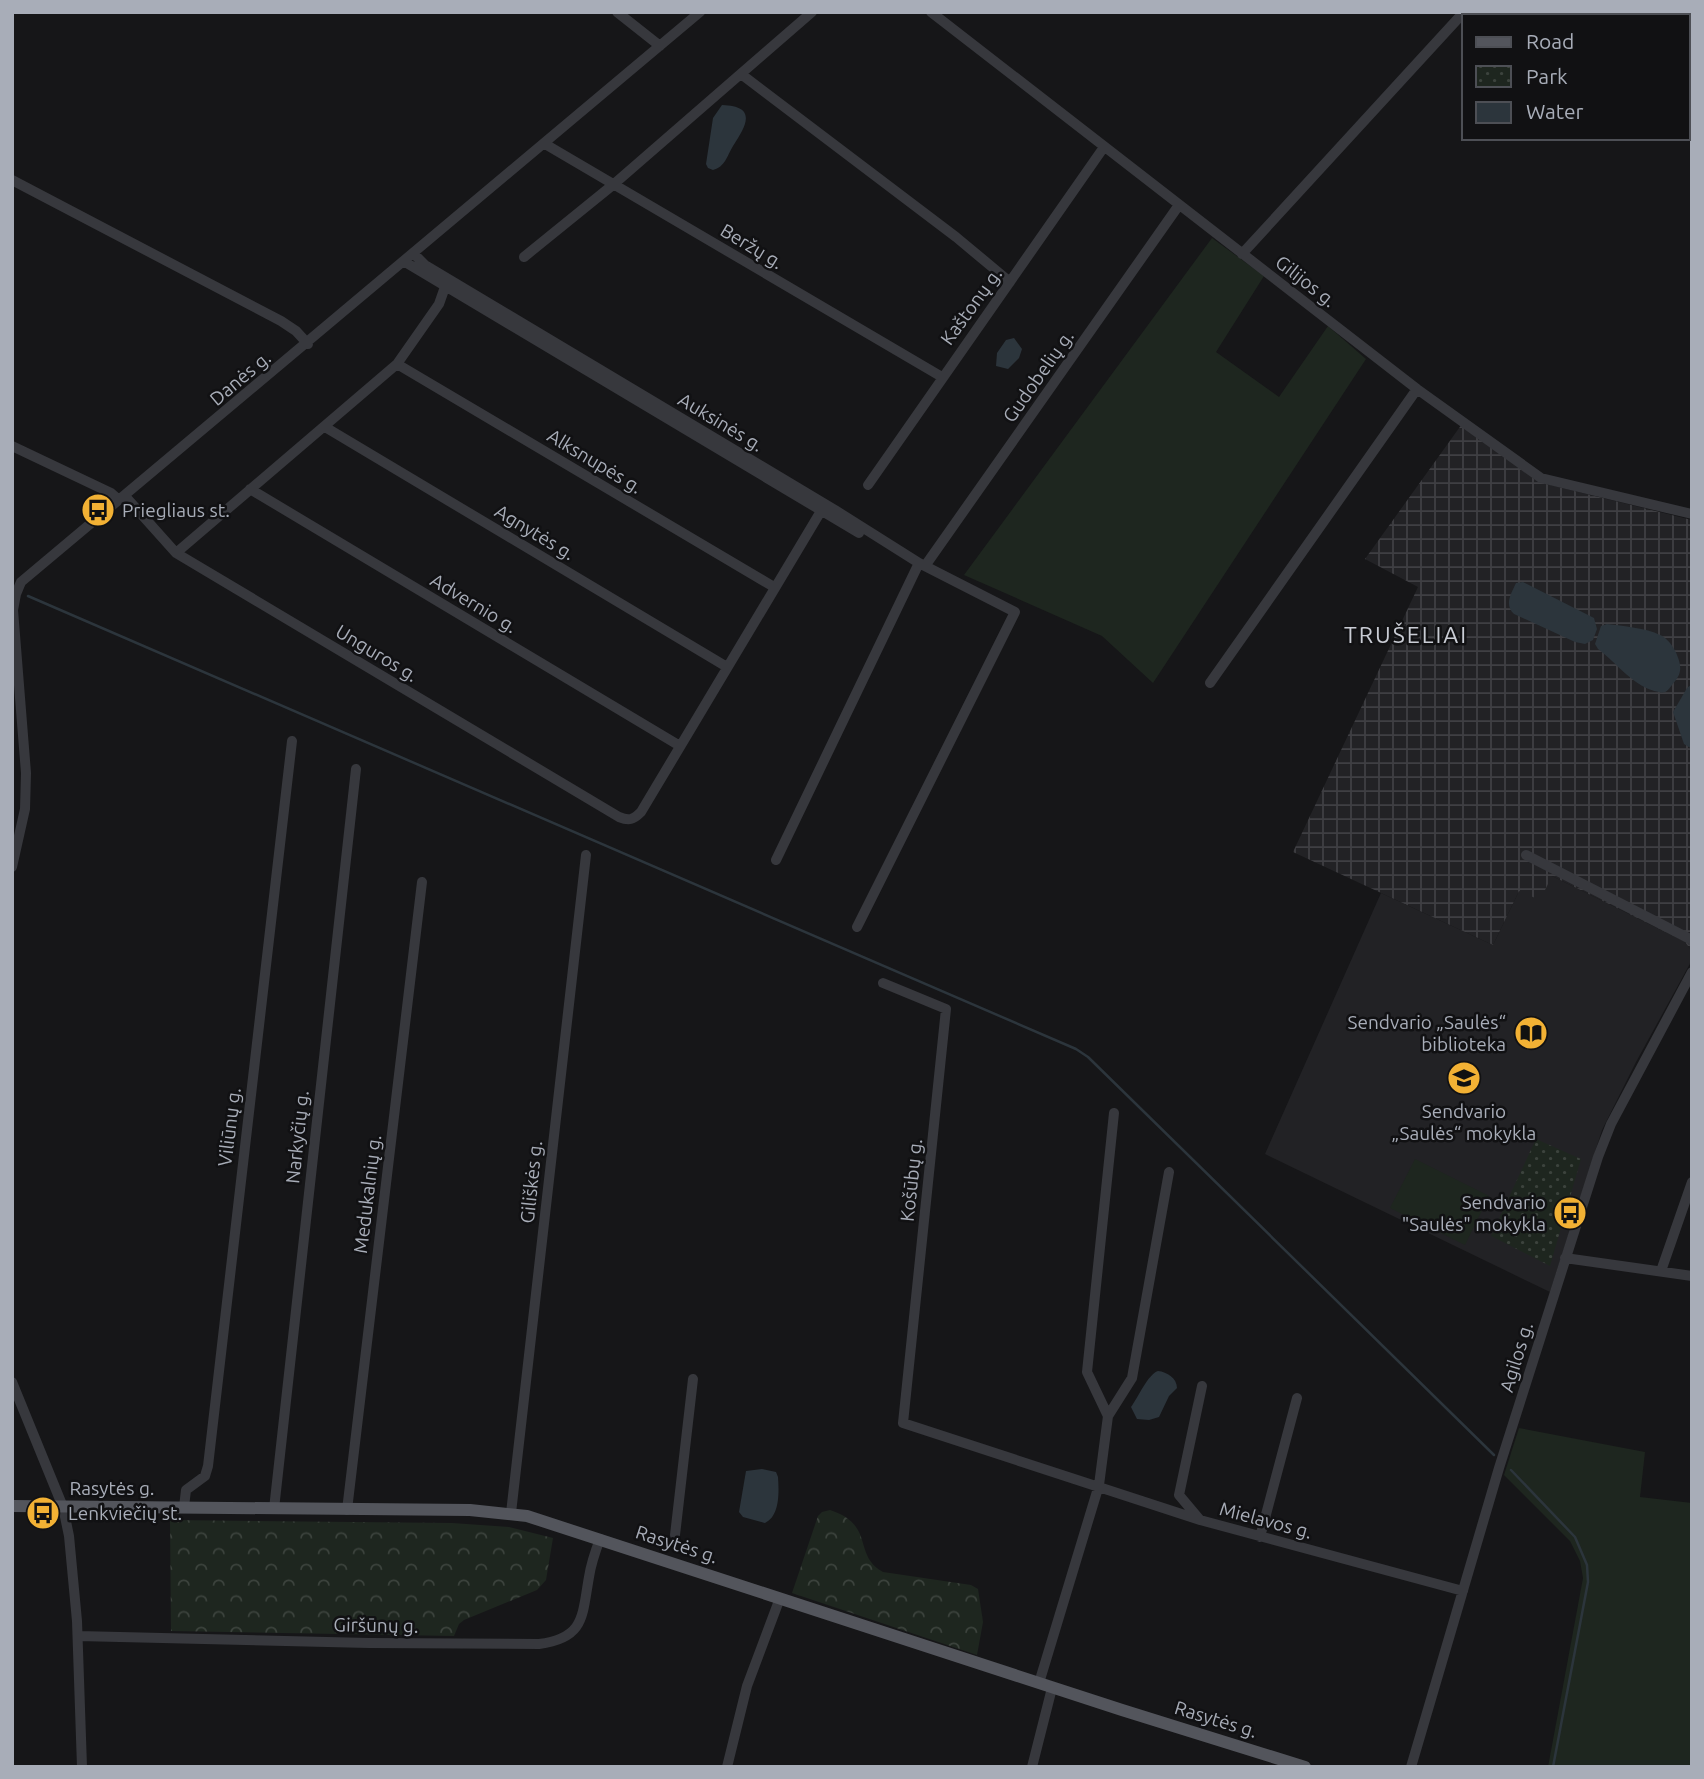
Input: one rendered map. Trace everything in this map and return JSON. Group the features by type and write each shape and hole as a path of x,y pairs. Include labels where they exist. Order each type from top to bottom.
{"main road":[{"name":"Rasytės g.","path":"12,1506 470,1510 511,1513 600,1539 1052,1688 1305,1767"}],"street":[{"path":"617,12 660,46"},
{"name":"Danės g.","path":"12,867 24,809 26,773 13,601 21,582 308,344 700,12"},
{"path":"524,257 614,184 812,12"},
{"name":"Gilijos g.","path":"931,12 1418,389 1541,478 1692,514"},
{"path":"1242,254 1462,14"},
{"path":"741,74 956,237 1010,282"},
{"name":"Beržų g.","path":"545,144 849,325 942,377"},
{"name":"Kaštonų g.","path":"867,485 1104,147"},
{"path":"12,180 281,321 296,331 308,344"},
{"name":"Gudobelių g.","path":"776,859 922,565 1180,205"},
{"path":"409,258 445,287 859,533"},
{"name":"Auksinės g.","path":"409,258 425,265 922,565 1015,612 857,927"},
{"path":"176,553 397,364 439,304 445,287"},
{"name":"Alksnupės g.","path":"397,364 774,587"},
{"path":"1210,683 1418,389"},
{"name":"Agnytės g.","path":"325,426 727,667"},
{"name":"Unguros g.","path":"12,446 122,498 176,553 619,817 628,820 641,813 680,746"},
{"name":"Advernio g.","path":"250,489 680,746"},
{"path":"680,746 821,511"},
{"name":"Viliūnų g.","path":"184,1507 186,1490 205,1476 208,1466 292,741"},
{"name":"Narkyčių g.","path":"274,1509 356,769"},
{"name":"Giliškės g.","path":"511,1513 586,855"},
{"path":"1526,855 1692,940"},
{"name":"Medukalnių g.","path":"347,1510 422,882"},
{"name":"Agilos g.","path":"1411,1767 1565,1258 1611,1124 1692,972"},
{"name":"Košūbų g.","path":"883,983 946,1009 903,1423 1099,1485"},
{"path":"1108,1416 1087,1372 1114,1112"},
{"path":"1039,1683 1099,1485 1108,1416 1132,1378 1169,1172"},
{"path":"1661,1271 1692,1182"},
{"path":"1565,1258 1692,1276"},
{"path":"676,1535 692,1379"},
{"path":"12,1382 63,1507 69,1536 78,1636 82,1767"},
{"name":"Mielavos g.","path":"1202,1386 1179,1495 1200,1520 1463,1591"},
{"path":"1260,1537 1297,1398"},
{"path":"1099,1485 1200,1520"},
{"name":"Giršūnų g.","path":"78,1636 369,1643 557,1642 572,1633 582,1619 592,1561 600,1539"},
{"path":"727,1767 747,1686 780,1598"},
{"path":"1032,1767 1052,1688"}],"shaded area":[{"path":"1462,424 1533,478 1546,484 1692,520 1692,951 1684,941 1552,876 1540,900 1519,891 1493,945 1293,852 1418,587 1365,559"},
{"name":"Sendvario „Saulės“ mokykla","path":"1552,876 1684,941 1692,951 1692,960 1602,1130 1550,1292 1265,1154 1381,893 1493,945 1519,891"}],"green space":[{"path":"1212,238 1264,276 1216,352 1279,397 1328,326 1366,359 1153,683 1102,636 964,575"},
{"path":"1536,1139 1581,1159 1550,1266 1491,1236"},
{"path":"1415,1159 1489,1196 1465,1245 1390,1208"},
{"path":"1519,1428 1645,1452 1640,1497 1692,1503 1692,1767 1548,1767 1583,1578 1580,1561 1570,1541 1504,1475"},
{"path":"830,1510 844,1516 853,1524 859,1532 868,1557 883,1572 971,1585 978,1589 983,1622 977,1655 792,1593 818,1516"},
{"path":"170,1520 452,1523 509,1527 553,1538 546,1580 537,1590 464,1620 459,1624 454,1636 171,1631"}],"water":[{"path":"722,105 741,109 746,118 745,125 725,161 713,170 706,164 713,118"},
{"path":"1014,338 1022,349 1019,358 1008,369 996,366 997,353 1006,340"},
{"path":"1523,582 1594,618 1597,629 1593,640 1585,644 1575,642 1514,614 1509,607 1509,599 1516,583"},
{"path":"1607,624 1648,631 1664,637 1672,645 1680,671 1668,690 1661,692 1642,686 1598,649 1595,644 1601,626"},
{"path":"1692,684 1692,749 1684,744 1673,712"},
{"path":"1158,1371 1171,1376 1177,1388 1169,1396 1159,1417 1137,1419 1131,1407 1147,1381"},
{"path":"762,1469 776,1472 778,1477 776,1509 774,1515 765,1523 743,1517 739,1512 746,1471"}],"waterway":[{"path":"28,596 1076,1049 1088,1057 1494,1455"},
{"path":"1511,1470 1575,1537 1587,1565 1588,1582 1553,1767"}],"place":[{"name":"Priegliaus st.","path":"98,510"},
{"name":"Sendvario „Saulės“ biblioteka","path":"1531,1033"},
{"name":"Sendvario „Saulės“ mokykla","path":"1464,1078"},
{"name":"Sendvario \"Saulės\" mokykla","path":"1570,1213"},
{"name":"Lenkviečių st.","path":"43,1513"}],"district":[{"name":"TRUŠELIAI","path":"1406,634"}]}
